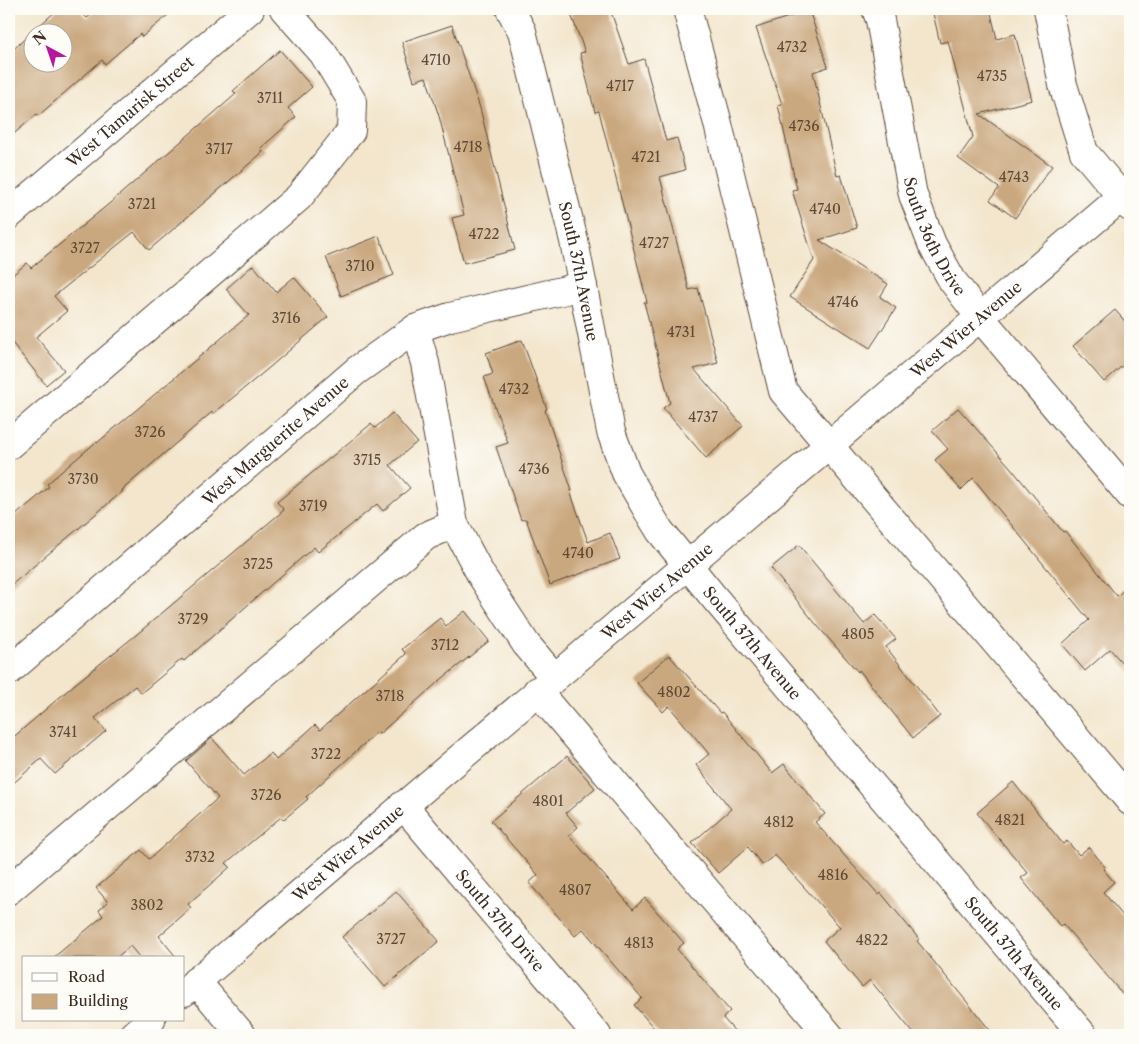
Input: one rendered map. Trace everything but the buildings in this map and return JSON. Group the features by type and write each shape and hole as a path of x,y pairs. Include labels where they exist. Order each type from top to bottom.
{"street":[{"name":"West Tamarisk Street","path":"9,215 250,9"},
{"path":"9,445 299,197 351,131 352,101 323,53 284,9"},
{"name":"South 37th Avenue","path":"510,9 522,31 574,241 611,432 626,473 660,531 1083,1035"},
{"path":"687,9 717,120 783,391 1130,801"},
{"name":"South 36th Drive","path":"876,9 880,20 913,195 932,244 952,280 980,317 1130,495"},
{"path":"1048,9 1063,85 1084,152 1127,198"},
{"name":"West Wier Avenue","path":"190,986 828,444 980,317 1127,198"},
{"name":"West Marguerite Avenue","path":"9,671 356,371 415,329 450,317 583,286"},
{"path":"415,329 425,363 454,524 481,575 526,644 545,684 829,1035"},
{"path":"9,890 426,536 454,524"},
{"name":"South 37th Drive","path":"403,805 597,1035"},
{"path":"190,986 242,1035"},
{"path":"133,1035 149,1022"}]}
